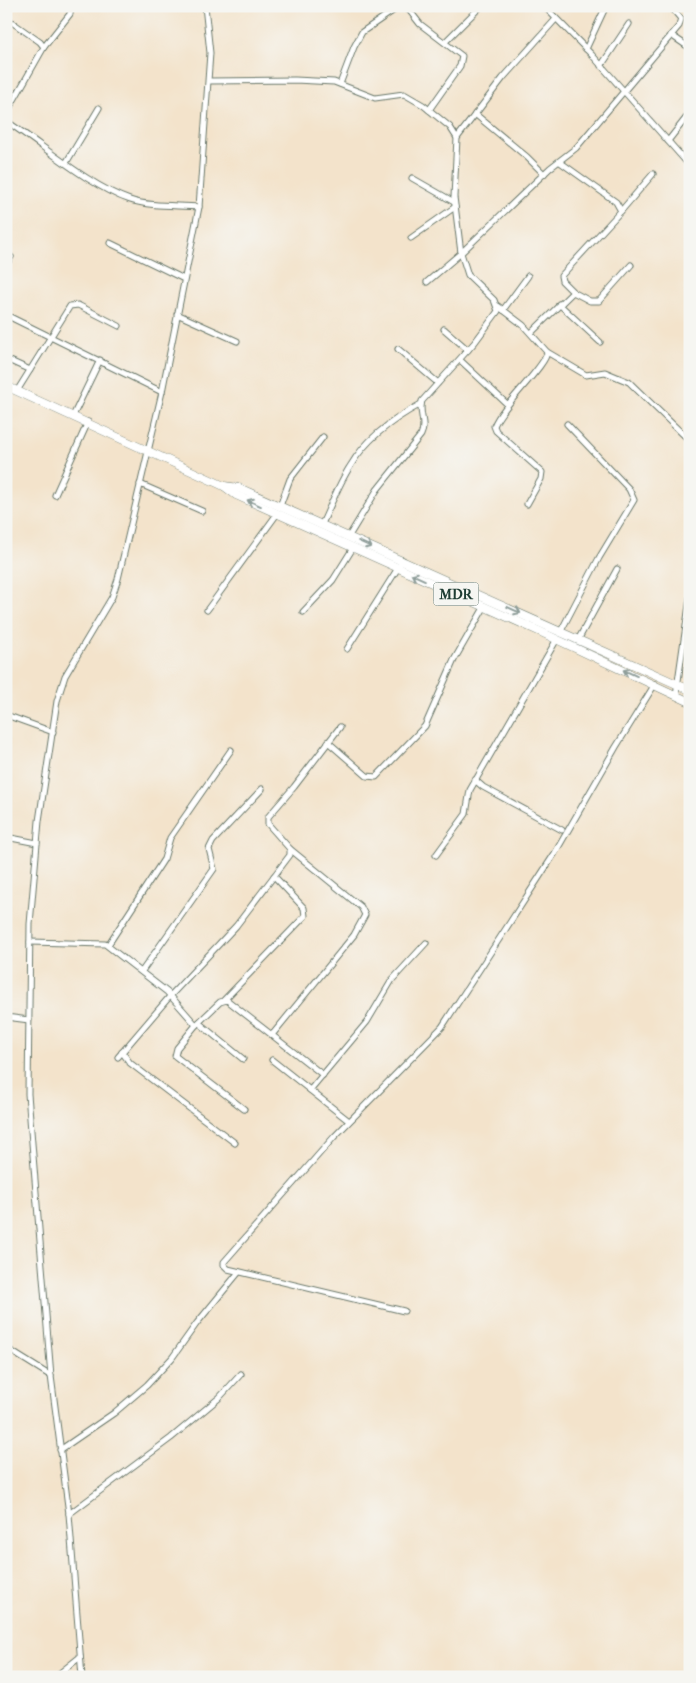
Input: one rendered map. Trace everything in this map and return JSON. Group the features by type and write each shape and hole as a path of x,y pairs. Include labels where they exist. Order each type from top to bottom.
{"main road":[{"name":"MDR","path":"6,386 148,450 224,486 236,495 353,548 485,606 543,628 561,631 690,690"},
{"name":"MDR","path":"224,486 239,488 403,560 543,628 557,639 690,702"}],"street":[{"path":"6,114 44,47 70,14 71,6"},
{"path":"82,1677 77,1597 52,1376 28,1094 30,942 37,843 57,701 65,676 115,589 162,392 199,207 209,81 210,40 205,6"},
{"path":"340,84 354,47 362,32 400,6"},
{"path":"406,6 420,24 460,54 463,60 429,110"},
{"path":"544,6 555,20 586,49 690,166"},
{"path":"586,49 606,6"},
{"path":"427,282 461,253 544,174 576,148 671,35 681,19 670,6"},
{"path":"445,42 480,7"},
{"path":"6,18 40,42 44,47"},
{"path":"555,20 503,78 457,138 454,204 461,253 468,275 498,306 531,333 548,352 586,375 605,372 630,382 690,441"},
{"path":"601,66 629,24"},
{"path":"671,35 690,48"},
{"path":"209,81 295,80 340,84 375,98 404,94 429,110 450,127 457,138"},
{"path":"66,162 99,108"},
{"path":"668,141 690,113"},
{"path":"475,114 527,157 544,174"},
{"path":"6,121 97,184 130,200 199,207"},
{"path":"560,162 616,202 620,211"},
{"path":"632,265 599,301 590,301 573,292 562,281 561,276 653,174"},
{"path":"412,178 454,204"},
{"path":"411,238 454,204"},
{"path":"110,243 184,279"},
{"path":"6,265 11,258"},
{"path":"504,310 528,276"},
{"path":"531,333 573,292"},
{"path":"17,391 67,309 74,304 119,326"},
{"path":"559,304 600,342"},
{"path":"322,524 351,464 363,448 403,414 421,404 494,318 498,306"},
{"path":"177,314 237,341"},
{"path":"6,315 162,392"},
{"path":"444,329 468,350"},
{"path":"398,349 438,383"},
{"path":"527,504 543,475 538,468 494,428 507,404 545,360 548,352"},
{"path":"6,359 30,370"},
{"path":"73,416 100,360"},
{"path":"460,360 507,404"},
{"path":"349,536 377,490 421,435 424,422 421,404"},
{"path":"56,495 88,422"},
{"path":"561,631 599,558 634,500 629,489 567,424"},
{"path":"280,506 290,479 323,437"},
{"path":"140,484 202,511"},
{"path":"207,610 277,514"},
{"path":"303,612 333,580 353,548"},
{"path":"347,649 403,560"},
{"path":"578,640 617,569"},
{"path":"676,695 690,598"},
{"path":"328,742 368,776 376,777 425,726 454,660 485,606"},
{"path":"436,855 466,814 470,790 475,780 557,639"},
{"path":"404,1311 225,1268 224,1262 349,1121 446,1021 551,860 655,684"},
{"path":"6,715 53,732"},
{"path":"272,1035 354,935 365,915 361,907 290,848 268,824 268,817 340,727"},
{"path":"108,945 164,859 170,838 231,750"},
{"path":"475,780 483,787 562,830"},
{"path":"142,971 214,869 209,849 213,842 262,789"},
{"path":"6,837 37,843"},
{"path":"118,1057 171,995 236,926 290,855 290,848"},
{"path":"244,1109 175,1056 177,1048 198,1024 224,1000 305,916 304,908 274,876"},
{"path":"30,942 98,942 108,945 171,995 198,1024 243,1059"},
{"path":"310,1090 367,1022 392,980 426,943"},
{"path":"224,1000 231,1003 323,1075"},
{"path":"6,1017 29,1020"},
{"path":"122,1052 130,1063 235,1143"},
{"path":"272,1060 349,1121"},
{"path":"60,1450 114,1413 147,1385 172,1358 197,1323 240,1272"},
{"path":"6,1348 52,1376"},
{"path":"69,1514 171,1438 220,1398 241,1374"},
{"path":"55,1677 80,1657"}]}
